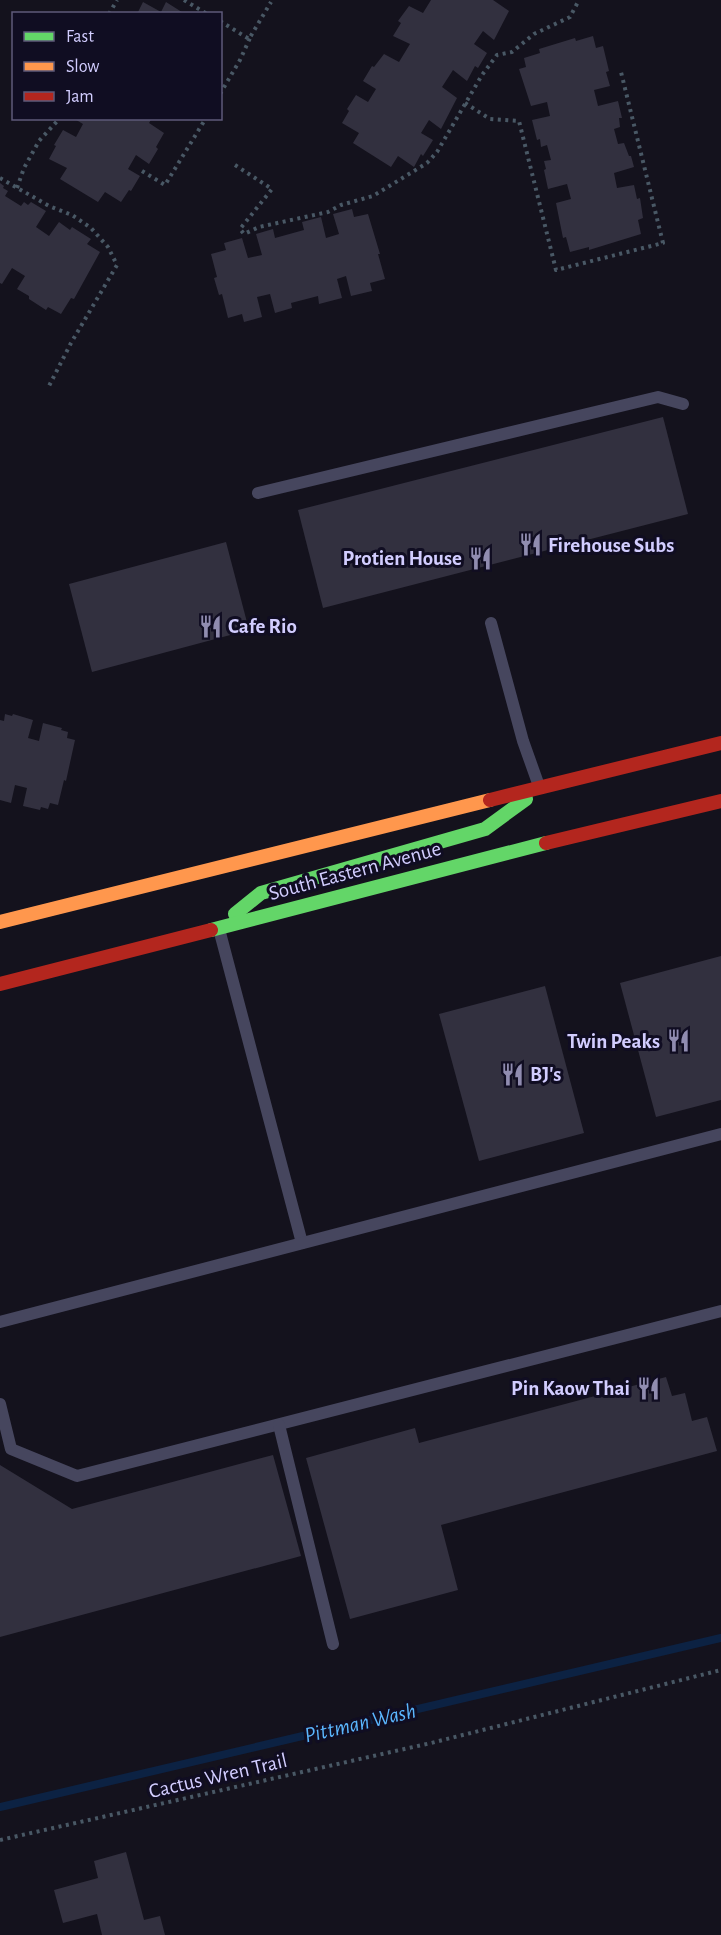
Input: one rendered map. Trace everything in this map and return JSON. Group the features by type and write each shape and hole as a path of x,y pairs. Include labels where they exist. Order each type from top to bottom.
{"main road":[{"name":"South Eastern Avenue","path":"0,921 721,743"},
{"path":"218,928 261,893 485,829 540,789"},
{"name":"South Eastern Avenue","path":"0,984 566,838 721,801"},
{"path":"32,929 76,903"}],"lane":[{"path":"258,493 658,397 683,404"},
{"path":"491,623 523,741 540,789"},
{"path":"218,928 302,1243"},
{"path":"0,1322 721,1134"},
{"path":"0,1404 11,1449 77,1476 721,1311"},
{"path":"279,1425 333,1644"}],"path":[{"path":"184,0 204,12"},
{"path":"235,165 272,189 240,229 244,234 259,227 328,212 341,205 373,196 427,163 437,152 465,103 497,55 512,52 534,34 570,17 579,0"},
{"path":"222,91 271,2"},
{"path":"222,22 249,39 252,35"},
{"path":"465,103 490,119 519,120 556,270 663,243 621,72"},
{"path":"17,188 24,168 39,141 58,120"},
{"path":"142,171 165,185 205,120"},
{"path":"0,178 49,206 72,215 91,228 108,247 117,265 48,388"},
{"name":"Cactus Wren Trail","path":"0,1840 431,1743 721,1670"}],"building":[{"path":"431,0 493,0 509,11 494,40 483,31 474,44 487,53 478,68 475,66 467,81 453,70 442,87 457,98 441,129 429,120 421,133 433,140 423,156 421,154 414,167 398,156 391,167 353,143 359,133 342,123 356,95 368,102 376,89 363,81 372,66 374,67 384,54 399,62 410,44 393,36 401,23 398,21 409,6 423,13"},
{"path":"143,2 161,12 138,12"},
{"path":"166,2 182,12 161,12"},
{"path":"593,36 596,48 603,46 609,71 606,72 610,86 594,90 598,106 618,101 622,118 619,118 620,127 614,129 618,144 624,143 634,167 614,173 617,188 634,185 637,199 640,198 643,218 638,220 641,234 589,250 589,247 570,252 566,237 563,238 556,203 571,199 567,184 548,189 544,161 551,160 547,145 541,147 540,139 537,140 532,120 550,116 547,102 531,106 519,69 526,67 524,58 540,53 539,49 575,38 576,41"},
{"path":"76,120 151,120 149,123 164,133 149,164 136,155 128,169 140,176 121,202 105,192 98,202 60,179 67,168 49,159 63,130 76,137 83,124"},
{"path":"0,183 8,191 5,196 21,206 24,202 28,205 31,202 46,211 36,227 49,236 59,222 70,230 72,227 91,239 87,244 100,252 74,299 71,298 61,314 48,307 46,310 17,289 25,276 12,268 2,284 0,283"},
{"path":"352,209 354,217 368,214 380,254 378,254 385,279 370,283 372,291 351,296 346,276 337,279 342,298 319,304 318,296 291,303 292,308 275,313 270,294 257,297 262,317 244,322 242,314 228,318 222,294 219,295 214,278 217,277 211,254 226,250 224,243 242,238 248,258 262,255 256,234 273,229 275,238 304,230 302,222 321,217 326,238 339,234 333,214"},
{"path":"663,417 688,514 323,608 298,510"},
{"path":"226,542 249,630 92,672 69,584"},
{"path":"5,714 33,720 28,738 39,741 43,723 62,728 61,730 68,732 67,738 75,740 58,805 50,803 48,809 41,807 40,810 23,806 27,788 15,785 11,803 0,800 0,720 4,721"},
{"name":"Twin Peaks","path":"721,956 721,1100 656,1117 620,983"},
{"name":"BJ's","path":"545,986 584,1133 479,1161 439,1014"},
{"path":"666,1377 672,1396 685,1393 692,1421 707,1417 717,1451 441,1525 458,1590 350,1619 306,1458 415,1428 419,1443"},
{"path":"273,1455 301,1556 0,1637 0,1465 72,1509"},
{"path":"126,1852 144,1920 160,1916 165,1935 102,1935 97,1914 63,1923 54,1890 98,1878 94,1861"}],"waterway":[{"name":"Pittman Wash","path":"0,1807 721,1638"}],"traffic: fast":[{"path":"235,914 261,893 485,829 526,799"},
{"path":"211,930 546,843"}],"traffic: slow":[{"path":"0,922 490,800"}],"traffic: jam":[{"path":"490,800 721,743"},
{"path":"546,843 721,801"},
{"path":"0,984 211,930"}],"place":[{"name":"Firehouse Subs","path":"530,545"},
{"name":"Protien House","path":"480,558"},
{"name":"Cafe Rio","path":"210,626"},
{"name":"Twin Peaks","path":"678,1041"},
{"name":"BJ's","path":"512,1074"},
{"name":"Pin Kaow Thai","path":"648,1388"}]}
